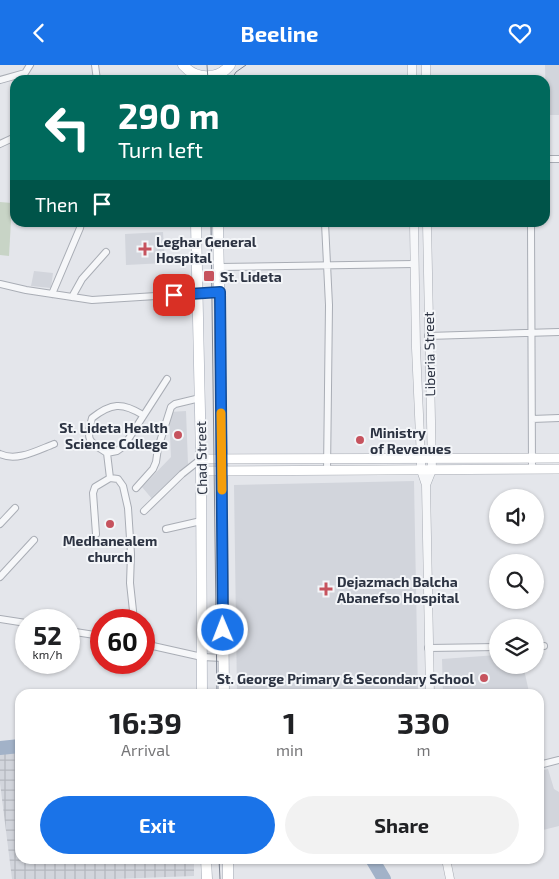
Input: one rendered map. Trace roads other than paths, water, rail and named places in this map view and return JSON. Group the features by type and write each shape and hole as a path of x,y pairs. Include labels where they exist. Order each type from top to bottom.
{"main road":[{"path":"215,75 228,67"},
{"path":"185,69 196,75"},
{"name":"Chad Street","path":"196,227 200,398 202,689"},
{"name":"Chad Street","path":"218,227 224,689"},
{"path":"199,465 222,459 559,458"},
{"path":"199,465 222,471 559,469"},
{"path":"202,879 205,864"},
{"path":"206,864 207,879"},
{"path":"228,864 228,879"}],"street":[{"path":"18,75 25,73 30,65"},
{"path":"52,294 80,227"},
{"path":"325,227 330,305 327,471"},
{"name":"Liberia Street","path":"414,227 421,470 426,485 430,689"},
{"name":"Liberia Street","path":"426,485 432,470 427,227"},
{"path":"531,227 532,469"},
{"path":"72,297 82,279 106,252"},
{"path":"219,267 414,264"},
{"path":"0,284 52,294 101,300 220,292"},
{"path":"415,291 428,291"},
{"path":"428,336 559,332"},
{"path":"143,415 132,408 118,405 106,408 92,418 88,439 90,443 107,453 117,451 124,446 167,379"},
{"path":"136,488 156,462 158,448 171,407 175,404 200,398"},
{"path":"532,419 559,418"},
{"path":"0,462 2,455 21,456 54,444"},
{"path":"107,453 110,478"},
{"path":"144,511 182,474 199,465"},
{"path":"96,533 94,487 110,478 118,479 121,481 128,508 131,554 130,583 133,609"},
{"path":"0,524 15,508"},
{"path":"166,529 201,521"},
{"path":"0,577 34,540"},
{"path":"0,619 15,621"},
{"path":"155,646 202,657 223,658"},
{"path":"428,648 489,647"},
{"path":"544,764 559,760"},
{"path":"448,864 450,879"}],"waterway":[{"path":"0,748 15,746"},
{"path":"375,864 384,879"}],"tram line":[{"path":"207,65 208,75"},
{"path":"234,75 246,65"},
{"path":"211,227 217,689"},
{"path":"219,864 220,879"}],"place":[{"name":"Leghar General Hospital","path":"145,249"},
{"name":"St. Lideta","path":"209,276"},
{"name":"St. Lideta Health Science College","path":"178,435"},
{"name":"Ministry of Revenues","path":"360,440"},
{"name":"Medhanealem church","path":"110,524"},
{"name":"Dejazmach Balcha Abanefso Hospital","path":"326,589"},
{"name":"St. George Primary & Secondary School","path":"484,678"}]}
